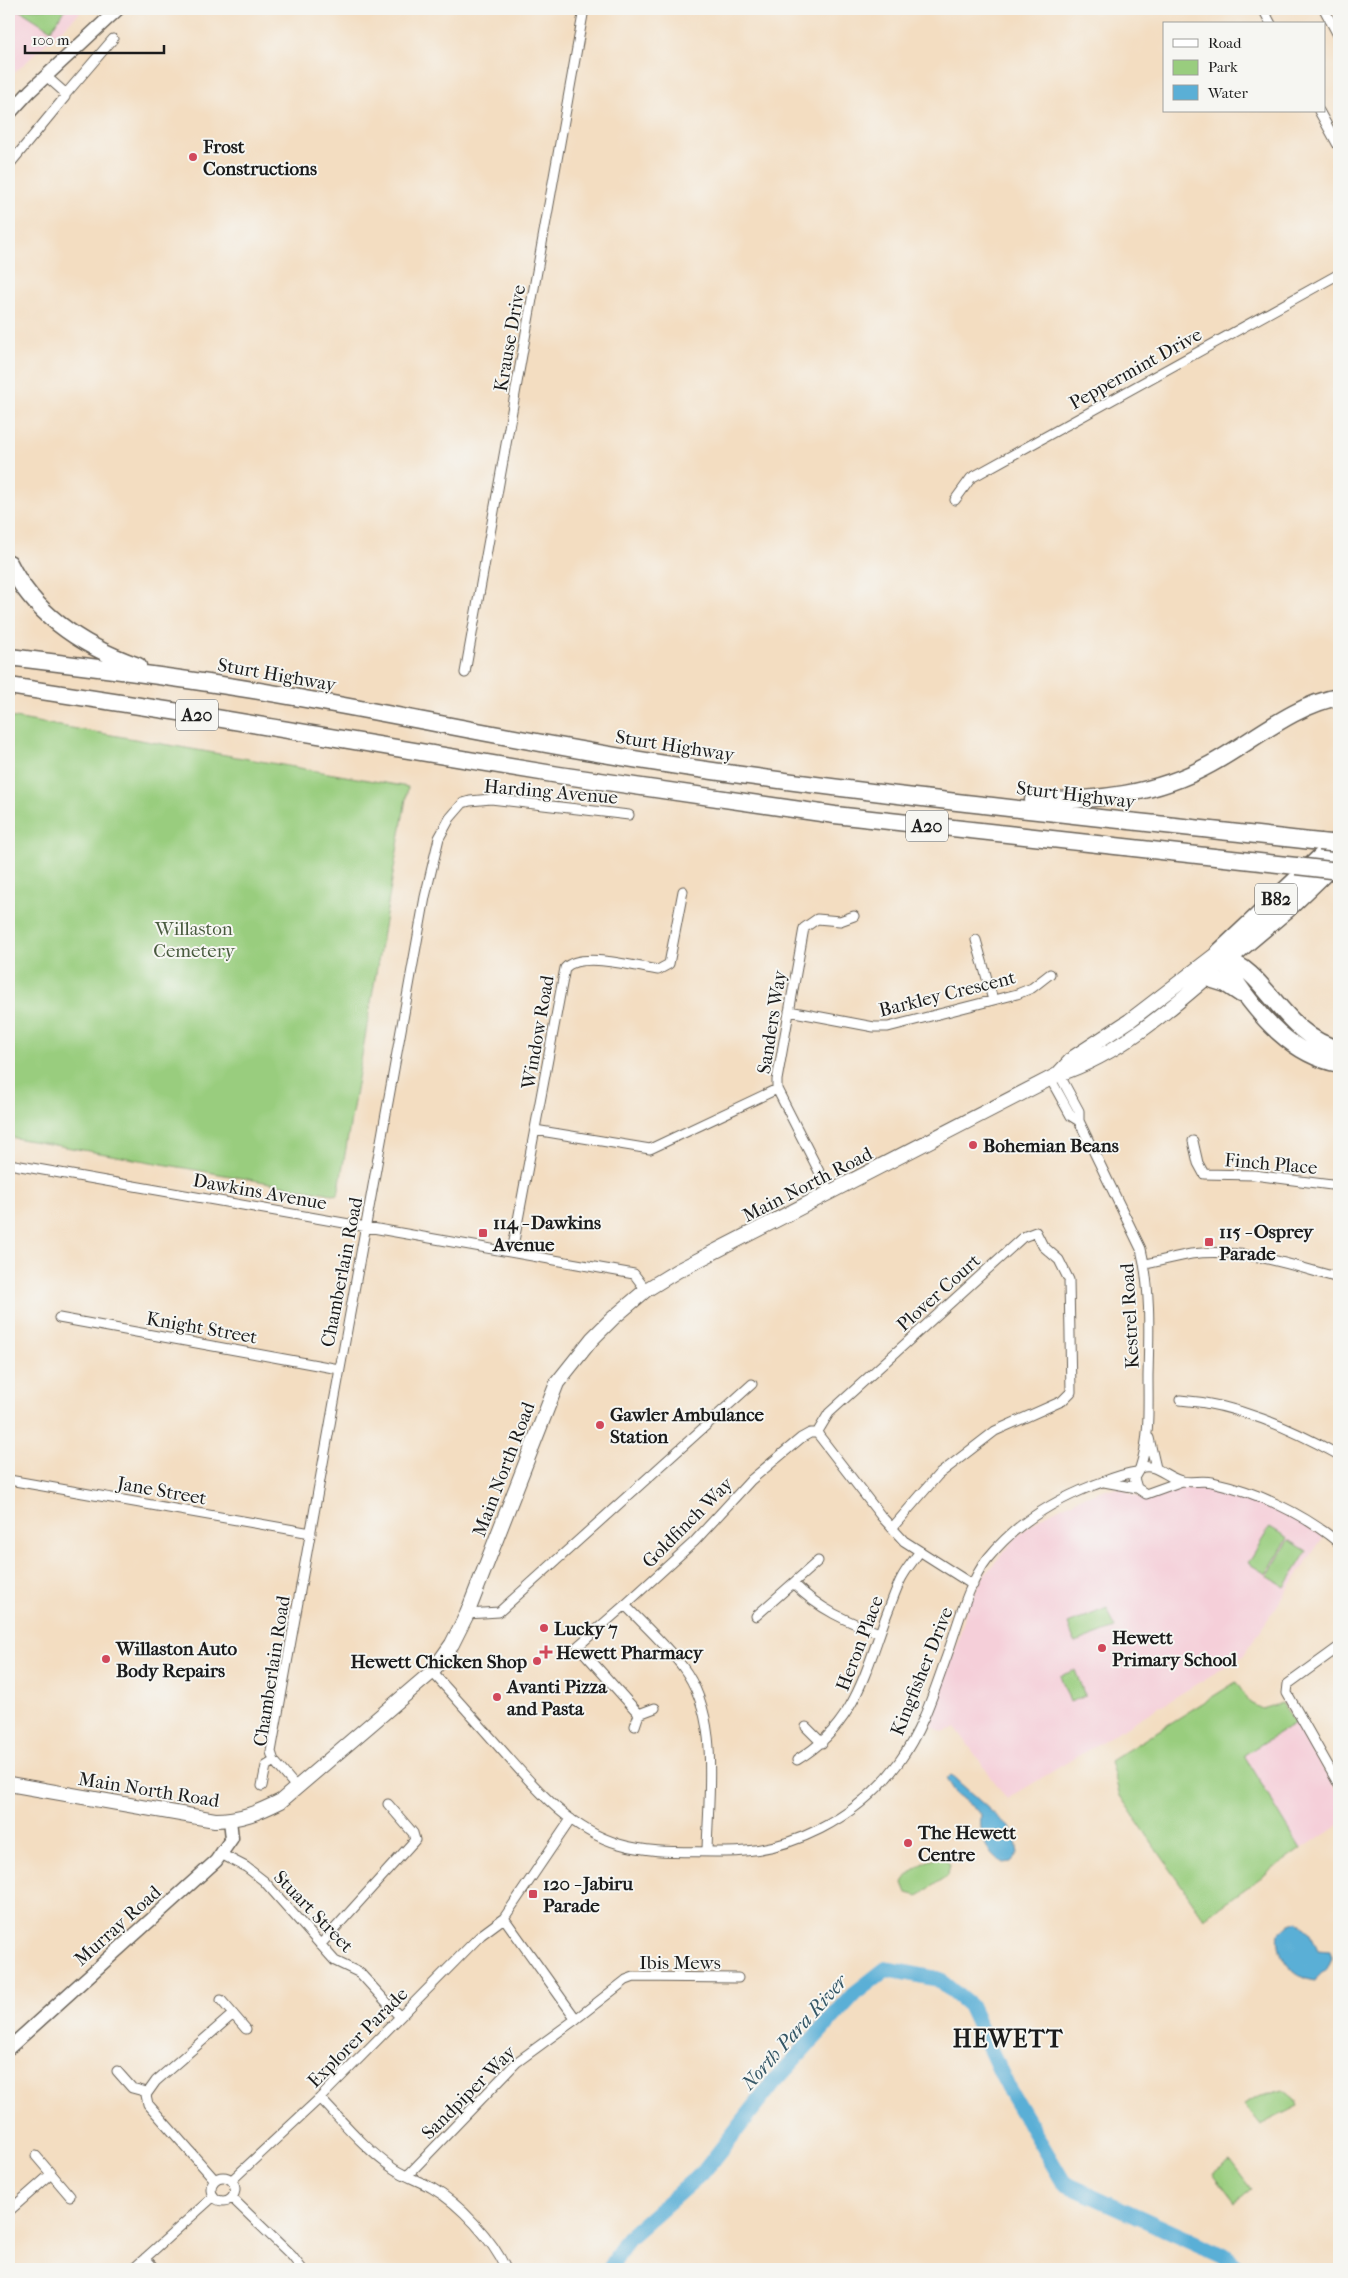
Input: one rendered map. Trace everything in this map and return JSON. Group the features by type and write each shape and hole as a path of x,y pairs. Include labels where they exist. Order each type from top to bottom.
{"highway":[{"path":"9,562 32,598 66,631 102,652 168,676"},
{"name":"Sturt Highway","path":"9,657 168,676 308,699 518,740 683,767 951,800 1339,844"},
{"name":"A20","path":"9,686 192,714 558,775 835,815 1339,871"},
{"path":"951,800 1076,800 1140,791 1171,782 1209,765 1300,711 1321,701 1339,697"},
{"name":"B82","path":"1222,957 1339,838"},
{"name":"B82","path":"1222,957 1288,909 1339,860"},
{"path":"1249,973 1249,960 1257,943 1288,909"},
{"path":"1222,957 1237,963 1249,973 1302,1032 1323,1044 1339,1049"},
{"path":"1222,957 1234,979 1278,1032 1295,1045 1319,1058 1339,1064"},
{"path":"1207,978 1234,989 1254,1005"}],"main road":[{"name":"Main North Road","path":"9,1784 215,1820 230,1820 254,1815 281,1800 432,1672 452,1644 466,1614 558,1383 592,1339 646,1290 677,1271 1054,1076 1079,1067 1163,1015 1207,978 1222,957"},
{"name":"Main North Road","path":"1054,1076 1074,1057 1222,957"}],"street":[{"path":"9,114 46,76 118,9"},
{"name":"Krause Drive","path":"465,673 584,9"},
{"path":"1263,9 1270,22"},
{"path":"1324,9 1339,37"},
{"path":"9,165 113,39"},
{"path":"46,76 66,95"},
{"path":"1320,112 1339,147"},
{"name":"Peppermint Drive","path":"955,500 971,478 1339,274"},
{"name":"Harding Avenue","path":"470,801 491,799 629,815"},
{"name":"Chamberlain Road","path":"297,1788 274,1761 271,1749 339,1369 367,1227 418,935 439,838 450,818 463,804 470,801"},
{"name":"Window Road","path":"512,1252 565,968 576,961 590,960 658,970 664,969 669,964 671,956 683,891"},
{"name":"Sanders Way","path":"830,1193 777,1089 804,928 817,919 840,921 854,916"},
{"path":"976,940 993,1000"},
{"name":"Barkley Crescent","path":"789,1011 874,1027 888,1027 1032,988 1050,974"},
{"name":"Kestrel Road","path":"1054,1076 1079,1110 1079,1121 1141,1249 1145,1264 1149,1333 1148,1433 1146,1452 1138,1470"},
{"path":"535,1130 650,1149 777,1089"},
{"name":"Finch Place","path":"1193,1141 1198,1163 1204,1174 1254,1175 1339,1186"},
{"name":"Dawkins Avenue","path":"9,1164 634,1274 646,1290"},
{"name":"Plover Court","path":"817,1433 829,1413 1029,1233 1036,1232 1043,1246 1059,1260 1069,1280 1071,1392 1062,1401 995,1431 938,1475 892,1528"},
{"path":"1145,1264 1191,1254 1232,1253 1274,1260 1339,1278"},
{"name":"Knight Street","path":"59,1318 339,1369"},
{"path":"466,1614 499,1612 752,1384"},
{"path":"1180,1400 1206,1402 1270,1421 1339,1455"},
{"name":"Goldfinch Way","path":"639,1714 578,1646 694,1542 751,1480 802,1438 810,1433 817,1433"},
{"path":"817,1433 904,1541 973,1584"},
{"name":"Kestrel Road","path":"1148,1433 1158,1470"},
{"path":"1136,1488 1134,1478 1138,1470 1150,1466 1182,1481 1210,1482 1238,1489 1298,1516 1322,1529 1339,1543"},
{"name":"Kingfisher Drive","path":"432,1672 556,1809 599,1837 620,1844 656,1851 746,1852 795,1840 830,1824 867,1798 899,1762 924,1717 973,1584 986,1559 1034,1514 1062,1498 1138,1470"},
{"path":"1156,1492 1162,1482 1158,1470"},
{"name":"Jane Street","path":"9,1480 311,1533"},
{"path":"1104,1482 1136,1488 1146,1494 1156,1492 1182,1481"},
{"name":"Heron Place","path":"797,1760 834,1732 849,1710 861,1688 901,1580 920,1551"},
{"path":"756,1616 794,1584 818,1560"},
{"path":"794,1584 826,1610 848,1622 880,1633"},
{"path":"625,1605 683,1667 701,1705 707,1731 709,1756 707,1851"},
{"path":"1339,1647 1288,1684 1287,1694 1339,1785"},
{"path":"635,1726 639,1714 655,1708"},
{"path":"806,1727 822,1742"},
{"name":"Chamberlain Road","path":"262,1786 266,1766 274,1761"},
{"path":"320,1945 415,1840 414,1832 388,1804"},
{"name":"Explorer Parade","path":"232,2180 320,2098 481,1935 504,1918 571,1819"},
{"name":"Murray Road","path":"9,2048 216,1861 232,1838 230,1820"},
{"name":"Stuart Street","path":"221,1854 246,1867 264,1881 335,1961 360,1973 400,2016"},
{"path":"504,1918 576,2019"},
{"name":"Ibis Mews","path":"576,2019 620,1984 634,1977 738,1978"},
{"path":"221,2000 246,2029"},
{"path":"215,2180 148,2104 146,2092 156,2081 232,2015"},
{"name":"Sandpiper Way","path":"407,2176 517,2062 576,2019"},
{"path":"117,2071 132,2088 146,2092"},
{"path":"320,2098 380,2158 407,2176 433,2188 454,2204 478,2227 506,2269"},
{"path":"36,2156 70,2196"},
{"path":"9,2211 50,2174"},
{"path":"225,2176 232,2180 236,2191 232,2198 221,2202 213,2197 210,2187 215,2180 225,2176"},
{"path":"133,2269 213,2197"},
{"path":"232,2198 292,2256 302,2269"},
{"path":"145,2258 155,2269"}],"shaded area":[{"path":"9,9 84,9 9,78"},
{"name":"Hewett Primary School","path":"1178,1485 1217,1489 1262,1503 1324,1536 1243,1656 1007,1799 956,1728 942,1732 929,1725 967,1608 984,1575 1020,1533 1043,1516 1082,1497 1106,1489 1121,1488 1142,1499 1150,1500"},
{"path":"1295,1723 1339,1795 1339,1825 1301,1849 1244,1755"}],"green space":[{"path":"18,9 65,9 51,30"},
{"name":"Willaston Cemetery","path":"9,717 408,787 338,1195 9,1137"},
{"path":"1270,1527 1288,1538 1266,1574 1248,1563"},
{"path":"1289,1540 1307,1551 1285,1587 1267,1576"},
{"path":"1107,1608 1115,1628 1075,1643 1068,1624"},
{"path":"1075,1670 1085,1696 1070,1702 1060,1676"},
{"path":"1236,1682 1250,1703 1262,1709 1282,1703 1295,1723 1244,1755 1301,1849 1204,1918 1120,1796 1110,1761"},
{"path":"941,1857 950,1864 948,1875 918,1896 907,1893 903,1883 909,1874 925,1862"},
{"path":"1283,2090 1296,2101 1298,2106 1260,2125 1244,2105 1258,2097"},
{"path":"1230,2161 1251,2189 1235,2202 1213,2173"}],"water":[{"path":"951,1775 1009,1827 1016,1841 1018,1854 1011,1862 1003,1863 992,1854 982,1836 981,1814 955,1793 946,1779"},
{"path":"1299,1921 1310,1934 1317,1950 1330,1951 1332,1958 1327,1969 1315,1981 1300,1976 1293,1971 1287,1965 1280,1950 1279,1934 1290,1924"}],"waterway":[{"name":"North Para River","path":"610,2269 628,2238 706,2169 774,2082 854,1994 886,1969 938,1979 970,2006 1008,2088 1064,2183 1224,2256 1240,2269"}],"place":[{"name":"Frost Constructions","path":"193,157"},
{"name":"Bohemian Beans","path":"973,1145"},
{"name":"114 - Dawkins Avenue","path":"483,1233"},
{"name":"115 - Osprey Parade","path":"1209,1242"},
{"name":"Gawler Ambulance Station","path":"600,1425"},
{"name":"Lucky 7","path":"544,1628"},
{"name":"Hewett Primary School","path":"1102,1648"},
{"name":"Hewett Pharmacy","path":"546,1652"},
{"name":"Willaston Auto Body Repairs","path":"106,1659"},
{"name":"Hewett Chicken Shop","path":"537,1661"},
{"name":"Avanti Pizza and Pasta","path":"497,1697"},
{"name":"The Hewett Centre","path":"908,1843"},
{"name":"120 - Jabiru Parade","path":"533,1894"}],"district":[{"name":"HEWETT","path":"1008,2039"}]}
